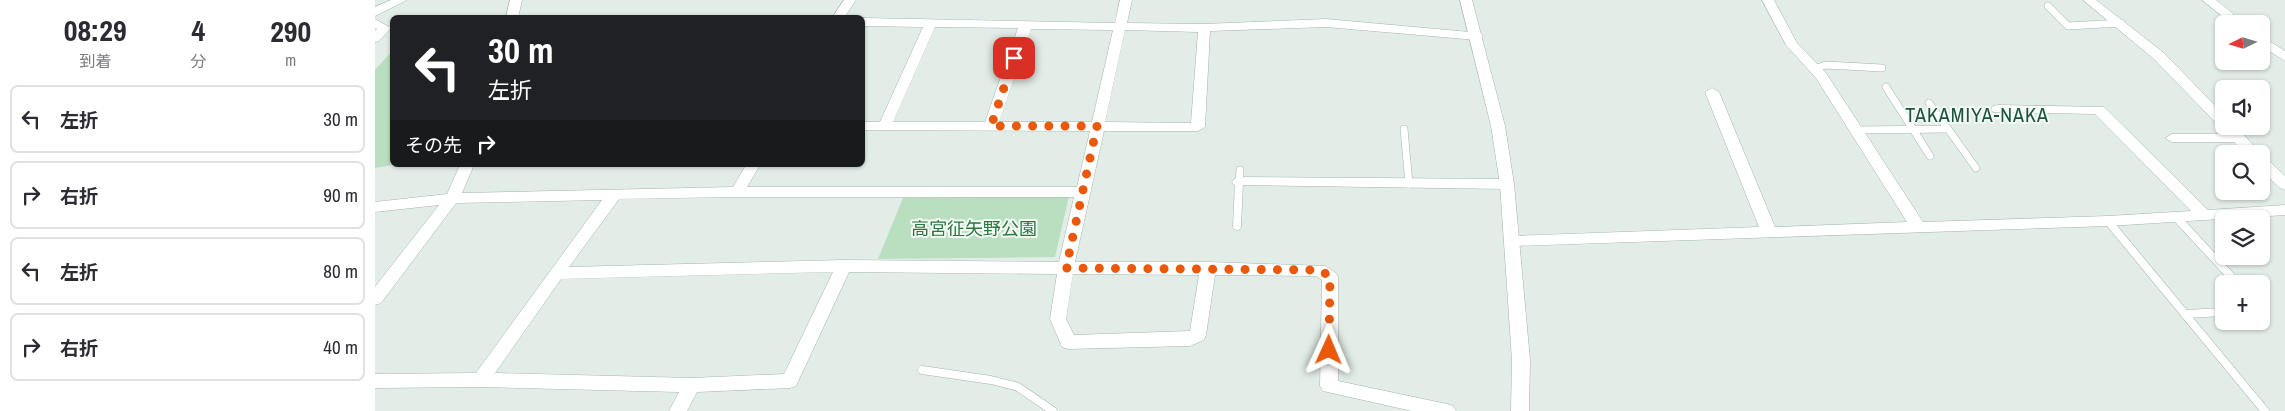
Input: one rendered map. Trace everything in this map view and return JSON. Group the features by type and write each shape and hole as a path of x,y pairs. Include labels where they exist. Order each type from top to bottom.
{"street":[{"path":"375,12 401,0"},
{"path":"512,15 516,0"},
{"path":"840,15 849,0"},
{"path":"1126,0 1066,268 1058,319 1068,342 1190,339 1198,336 1208,268"},
{"path":"1466,0 1477,36 1498,126 1507,184 1521,360 1520,411"},
{"path":"1768,0 1792,45 1821,76 1918,227"},
{"path":"2089,0 2121,23 2159,56 2215,114"},
{"path":"2208,0 2228,15"},
{"path":"865,22 1120,25 1204,28 1326,23 1477,36"},
{"path":"375,23 385,28 375,38"},
{"path":"884,127 931,23"},
{"path":"991,126 1026,24"},
{"path":"865,126 1198,127 1204,28"},
{"path":"2270,46 2285,57"},
{"path":"1711,92 1769,232"},
{"path":"1998,109 2099,110 2204,215"},
{"path":"2236,135 2246,145"},
{"path":"2172,138 2239,138"},
{"path":"375,299 452,198 466,167"},
{"path":"737,192 752,167"},
{"path":"2270,170 2285,185"},
{"path":"1239,176 1409,184 1507,184"},
{"path":"375,207 452,198 737,192 1083,192"},
{"path":"481,380 614,195"},
{"path":"1513,241 2108,221 2283,212"},
{"path":"557,273 844,266 1319,270 1330,276 1329,386 1447,411"},
{"path":"375,381 481,380 692,385 789,381 844,266"},
{"path":"678,411 692,385"}],"lane":[{"path":"2048,6 2068,26 2121,23"},
{"path":"1813,69 1827,65 1882,68"},
{"path":"1886,87 1930,156"},
{"path":"1929,103 1976,168"},
{"path":"1404,129 1409,184"},
{"path":"1856,130 1948,129"},
{"path":"1237,226 1239,176"},
{"path":"2176,217 2230,275"},
{"path":"2108,221 2265,411"},
{"path":"2185,314 2215,312"},
{"path":"922,370 991,380 1018,387 1053,411"}],"green space":[{"path":"390,53 390,165 375,168 375,70"},
{"name":"高宮征矢野公園","path":"1069,196 1055,257 878,259 903,198"}],"district":[{"name":"TAKAMIYA-NAKA","path":"1977,114"}],"route":[{"path":"1014,58 991,126 1097,126 1066,268 1319,270 1330,276 1329,350"}]}
